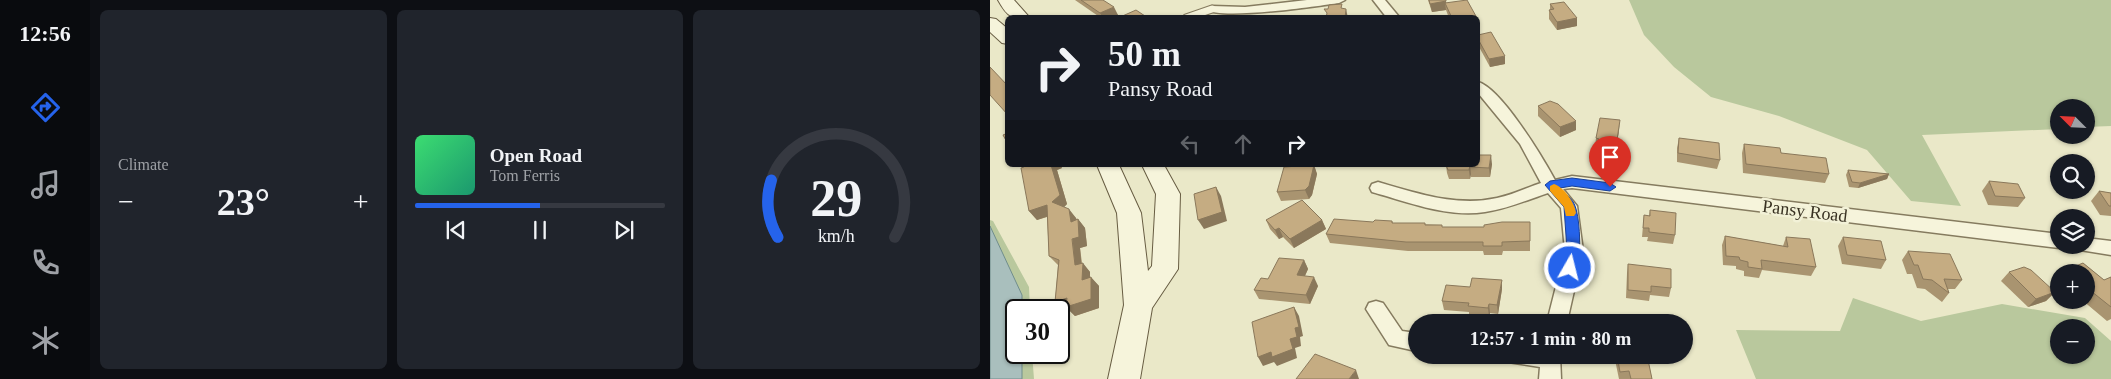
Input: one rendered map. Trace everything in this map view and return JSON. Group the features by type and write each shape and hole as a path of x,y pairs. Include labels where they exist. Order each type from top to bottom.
{"main road":[{"path":"1006,0 1019,15"},
{"path":"990,23 1005,36"},
{"path":"1109,167 1129,213 1138,305 1124,379"},
{"path":"1138,305 1165,269 1168,194 1154,167"}],"street":[{"path":"1212,9 1245,10 1339,0"},
{"path":"1379,0 1392,15"},
{"path":"1480,88 1526,142 1550,185 1569,206 1574,250 1559,314"},
{"name":"Pansy Road","path":"1378,188 1413,198 1466,206 1497,204 1550,185 1572,182 2050,240"},
{"path":"2095,246 2111,248"},
{"path":"1376,309 1396,339 1408,341"}],"lane":[{"path":"1195,15 1212,9"}],"green space":[{"path":"1629,0 2111,0 2111,126 2095,127 2095,99 2050,99 2050,129 1922,135 1961,206 1911,201 1867,150 1779,116 1711,97 1674,67 1644,35"},
{"path":"990,220 993,221 1029,287 1030,299 1005,299 1005,364 1033,364 1034,379 990,379"},
{"path":"1853,298 1921,321 2002,304 2085,318 2086,319 2050,319 2050,364 2095,364 2095,327 2111,341 2111,379 1756,379 1736,330 1840,331"}],"water":[{"path":"990,226 1022,295 1022,299 1005,299 1005,364 1022,364 1022,379 990,379"}],"building":[{"path":"1081,0 1103,0 1114,7 1100,13"},
{"path":"1429,0 1446,0 1446,1 1430,4"},
{"path":"1467,0 1475,15 1451,15 1445,3"},
{"path":"1564,2 1577,18 1557,22 1549,10 1554,9 1550,4"},
{"path":"1342,4 1341,8 1346,9 1345,15 1327,15 1324,9 1328,9 1329,5"},
{"path":"1136,10 1144,15 1125,15"},
{"path":"1491,32 1505,56 1489,59 1480,43 1480,35"},
{"path":"990,67 1005,83 1005,112 990,95"},
{"path":"1550,101 1558,104 1576,121 1560,127 1538,106"},
{"path":"1600,118 1620,120 1616,146 1598,144 1599,139 1596,138"},
{"path":"1679,138 1719,143 1720,160 1678,153"},
{"path":"1744,144 1780,148 1781,153 1826,158 1829,174 1746,164"},
{"path":"1480,155 1491,155 1489,168 1470,167 1480,167"},
{"path":"1052,167 1060,195 1052,202 1069,209 1071,222 1078,219 1079,237 1072,239 1075,265 1083,263 1082,280 1091,277 1091,299 1070,306 1070,299 1055,299 1059,260 1049,256 1047,205 1029,211 1021,168"},
{"path":"1284,167 1314,167 1309,186 1305,190 1277,192"},
{"path":"1447,167 1470,167 1469,170 1448,170"},
{"path":"1848,170 1889,174 1860,183 1852,182"},
{"path":"1989,181 2018,184 2025,198 1995,196"},
{"path":"1216,187 1222,212 1198,220 1194,194"},
{"path":"2099,191 2111,193 2111,206 2109,206"},
{"path":"1302,200 1322,220 1290,239 1279,228 1275,230 1266,220"},
{"path":"1650,210 1676,213 1675,235 1649,232 1649,228 1643,228 1644,215 1650,216"},
{"path":"1334,219 1425,223 1425,225 1442,225 1442,227 1484,227 1484,225 1502,222 1530,222 1530,241 1502,242 1502,246 1483,246 1483,242 1406,242 1326,234"},
{"path":"1725,236 1788,247 1786,237 1810,239 1816,267 1761,260 1762,269 1748,267 1748,262 1740,260 1739,257 1726,256"},
{"path":"1843,237 1881,241 1886,260 1847,255"},
{"path":"1908,251 1950,254 1962,280 1944,279 1949,293 1932,280 1923,279 1918,265 1914,265"},
{"path":"1279,258 1304,260 1297,275 1314,277 1306,295 1254,290 1261,278 1268,279"},
{"path":"1628,264 1671,269 1671,288 1651,286 1651,292 1628,290"},
{"path":"2024,267 2031,270 2050,287 2050,294 2036,299 2009,272"},
{"path":"2095,273 2104,280 2111,277 2111,307 2095,294"},
{"path":"1472,278 1502,280 1497,305 1489,304 1488,308 1468,306 1469,303 1442,301 1446,285 1470,287"},
{"path":"1294,307 1299,327 1295,328 1297,337 1290,339 1293,349 1272,357 1271,352 1258,357 1252,322"},
{"path":"1315,354 1356,370 1349,379 1296,379"},
{"path":"1619,364 1649,364 1652,379 1631,379 1629,371 1620,372"}],"slow traffic":[{"path":"1554,188 1569,206 1570,213"}],"route":[{"path":"1570,268 1574,250 1569,206 1550,185 1572,182 1610,187"}]}
